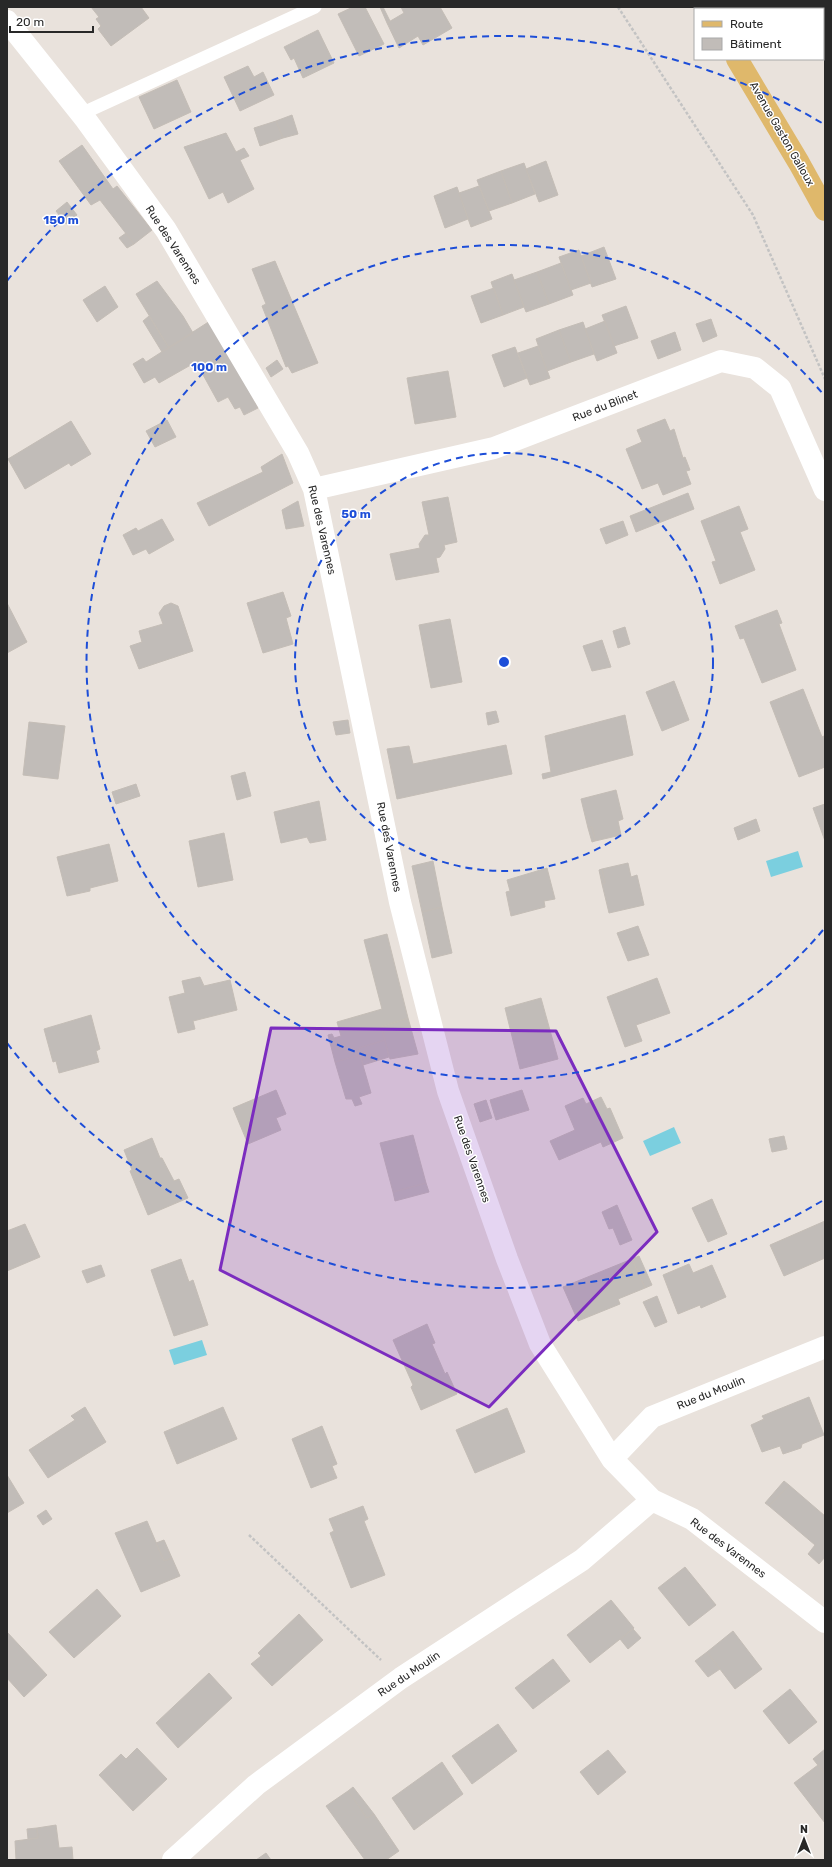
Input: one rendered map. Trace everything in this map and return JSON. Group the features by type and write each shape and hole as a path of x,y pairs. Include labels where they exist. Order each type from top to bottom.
{"main road":[{"name":"Avenue Gaston Galloux","path":"738,60 800,163 825,210"}],"street":[{"name":"Rue des Varennes","path":"7,21 81,114 166,230 298,453 314,489 356,683 400,902 448,1091 507,1259 540,1344 612,1459 652,1500 692,1519 825,1622"},
{"name":"Rue du Blinet","path":"314,489 494,448 721,361 756,368 780,388 825,490"},
{"name":"Rue du Moulin","path":"612,1459 652,1417 825,1347"},
{"name":"Rue du Moulin","path":"173,1860 256,1785 401,1678 582,1560 652,1500"}],"lane":[{"path":"81,114 315,7"}],"path":[{"path":"618,7 753,216 825,378"},
{"path":"249,1534 401,1678"}],"highlighted area":[{"path":"271,1028 556,1031 657,1232 489,1407 220,1270"}],"water":[{"path":"798,851 803,867 771,877 766,861"},
{"path":"674,1127 681,1143 650,1156 643,1141"},
{"path":"202,1340 207,1355 174,1365 169,1350"}],"building":[{"path":"91,7 141,7 149,18 111,46 98,29 101,26 96,19 99,17"},
{"path":"353,7 365,7 384,44 359,56 338,14"},
{"path":"380,7 383,7 390,21 387,23"},
{"path":"401,7 440,7 452,28 423,45 418,36 399,48 387,23 404,13"},
{"path":"318,30 334,63 303,78 294,58 291,60 284,47"},
{"path":"248,66 254,77 263,72 274,95 240,111 224,77"},
{"path":"177,80 191,112 154,129 139,97"},
{"path":"292,115 298,134 283,138 276,121"},
{"path":"276,121 283,138 260,146 254,128"},
{"path":"226,133 236,152 244,148 249,156 240,160 254,189 228,203 223,192 209,199 184,147"},
{"path":"82,145 113,189 117,186 152,230 134,244 100,200 91,205 59,161"},
{"path":"546,161 558,195 539,202 526,169"},
{"path":"524,163 535,194 512,203 501,171"},
{"path":"501,171 512,203 489,211 477,180"},
{"path":"479,186 492,219 471,227 459,193"},
{"path":"457,187 468,219 445,228 434,196"},
{"path":"67,202 77,215 66,224 56,211"},
{"path":"126,233 134,244 127,248 119,238"},
{"path":"604,247 616,279 592,287 581,256"},
{"path":"579,250 591,283 571,290 559,257"},
{"path":"275,261 318,363 292,373 288,366 286,367 262,306 266,304 252,269"},
{"path":"561,263 573,295 549,304 537,272"},
{"path":"537,272 549,304 526,312 514,280"},
{"path":"512,274 524,307 503,315 491,282"},
{"path":"157,281 183,316 193,333 169,348 136,294"},
{"path":"105,286 118,307 97,322 83,300"},
{"path":"494,288 503,315 481,323 471,296"},
{"path":"626,306 638,338 614,346 602,315"},
{"path":"149,316 169,348 162,352 143,321"},
{"path":"711,319 717,336 703,342 696,324"},
{"path":"210,321 258,408 244,415 240,407 235,409 228,397 218,402 196,362 159,383 155,377 144,383 133,364 143,358 146,362"},
{"path":"605,321 617,353 597,361 585,329"},
{"path":"583,322 594,354 571,362 559,330"},
{"path":"559,330 571,362 547,371 536,339"},
{"path":"675,332 681,350 658,359 651,341"},
{"path":"538,346 550,378 530,385 518,353"},
{"path":"515,347 527,378 504,387 492,355"},
{"path":"277,360 283,369 271,377 266,368"},
{"path":"448,371 456,417 415,424 407,378"},
{"path":"665,419 670,431 674,429 683,458 685,457 690,470 686,471 691,484 663,495 658,483 642,489 626,449 642,442 637,430"},
{"path":"167,420 176,437 155,447 146,431"},
{"path":"71,421 91,454 71,466 69,463 25,489 8,459"},
{"path":"282,454 293,483 209,526 197,503 263,472 261,467"},
{"path":"688,493 694,509 636,532 630,516"},
{"path":"448,497 457,542 444,545 445,549 440,557 436,558 439,572 396,580 390,554 420,548 419,544 425,535 429,535 422,502"},
{"path":"298,501 304,526 286,529 282,510"},
{"path":"739,506 748,529 740,532 755,570 720,584 712,562 716,561 701,521"},
{"path":"162,519 174,540 149,554 146,549 133,555 123,535 136,528 138,531"},
{"path":"623,521 628,535 606,544 600,529"},
{"path":"283,592 291,616 286,618 293,644 263,653 247,603"},
{"path":"7,603 27,642 7,653"},
{"path":"171,603 178,606 193,651 139,669 130,646 142,642 139,631 163,624 159,613 164,606"},
{"path":"777,610 782,623 779,624 796,670 762,683 744,638 740,639 735,626"},
{"path":"450,619 462,682 431,688 419,625"},
{"path":"625,627 630,644 618,648 613,631"},
{"path":"602,640 611,667 592,671 583,646"},
{"path":"674,681 689,720 662,731 646,692"},
{"path":"803,689 822,737 824,736 825,739 825,767 799,777 770,702"},
{"path":"496,711 499,722 488,725 486,713"},
{"path":"625,715 633,755 543,779 542,774 551,772 545,736"},
{"path":"348,720 350,733 336,735 333,722"},
{"path":"29,722 65,726 58,779 23,775"},
{"path":"506,745 512,774 397,799 387,749 409,746 413,764"},
{"path":"245,772 251,796 237,800 231,776"},
{"path":"136,784 140,796 116,804 112,792"},
{"path":"616,790 623,819 618,821 621,835 595,841 592,827 588,828 581,799"},
{"path":"319,801 326,840 310,843 307,837 281,843 274,812"},
{"path":"825,804 825,841 813,808"},
{"path":"756,819 760,831 738,840 734,828"},
{"path":"592,827 595,841 592,842 588,828"},
{"path":"224,833 233,880 198,887 189,841"},
{"path":"109,844 118,881 90,888 90,891 67,896 57,857"},
{"path":"433,861 442,907 422,912 412,866"},
{"path":"628,863 631,877 637,875 644,905 609,913 602,884 605,883 602,869"},
{"path":"547,868 555,899 544,901 545,907 511,916 506,892 510,891 507,880"},
{"path":"602,869 605,883 602,884 599,870"},
{"path":"442,907 452,953 432,958 422,912"},
{"path":"638,926 649,955 628,961 617,933"},
{"path":"387,934 408,1018 381,1027 385,1040 359,1048 360,1055 335,1062 328,1035 332,1034 334,1038 341,1036 337,1022 382,1009 364,940"},
{"path":"200,977 204,986 230,980 237,1010 193,1021 195,1029 178,1033 169,997 185,993 182,981"},
{"path":"657,978 670,1013 636,1025 642,1041 625,1047 607,997"},
{"path":"541,998 558,1059 520,1069 505,1008"},
{"path":"91,1015 100,1049 96,1051 99,1062 59,1073 56,1061 53,1062 44,1029"},
{"path":"408,1018 418,1054 390,1059 381,1027"},
{"path":"385,1040 389,1057 363,1065 359,1048"},
{"path":"360,1055 371,1093 359,1097 362,1104 355,1106 352,1099 346,1099 335,1062"},
{"path":"276,1090 286,1114 276,1118 281,1130 248,1144 233,1108"},
{"path":"522,1090 529,1110 496,1120 490,1100"},
{"path":"601,1097 607,1109 610,1108 623,1138 603,1147 601,1142 559,1160 550,1141 575,1130 565,1106 583,1098 586,1104"},
{"path":"486,1100 492,1118 480,1122 474,1104"},
{"path":"413,1135 426,1183 393,1192 380,1143"},
{"path":"784,1136 787,1149 772,1152 769,1139"},
{"path":"152,1138 160,1158 162,1158 174,1181 179,1179 188,1198 148,1215 130,1171 132,1170 124,1150"},
{"path":"426,1183 429,1192 395,1201 393,1192"},
{"path":"712,1199 727,1234 708,1242 692,1208"},
{"path":"617,1205 632,1240 620,1245 613,1228 609,1229 602,1212"},
{"path":"825,1221 825,1258 784,1276 770,1245"},
{"path":"25,1224 40,1257 7,1271 7,1231"},
{"path":"639,1256 652,1285 645,1288 632,1259"},
{"path":"181,1259 189,1282 193,1280 208,1325 174,1336 151,1270"},
{"path":"632,1259 645,1288 618,1299 620,1304 578,1321 563,1287"},
{"path":"689,1264 693,1273 712,1265 726,1297 701,1308 700,1305 678,1314 663,1275"},
{"path":"101,1265 105,1276 87,1283 82,1271"},
{"path":"657,1296 667,1322 655,1327 643,1302"},
{"path":"427,1324 435,1343 432,1344 445,1374 447,1372 457,1394 421,1410 411,1387 413,1385 393,1340"},
{"path":"809,1397 824,1435 802,1444 801,1448 783,1454 780,1446 762,1452 751,1425 764,1419 762,1416"},
{"path":"85,1407 106,1442 48,1478 29,1450 75,1420 71,1416"},
{"path":"223,1407 237,1439 177,1464 164,1432"},
{"path":"507,1408 525,1452 475,1473 456,1430"},
{"path":"322,1426 337,1464 332,1466 337,1478 311,1488 292,1439"},
{"path":"7,1475 24,1503 7,1513"},
{"path":"784,1481 789,1485 769,1506 765,1503"},
{"path":"789,1485 825,1516 825,1557 819,1564 808,1554 815,1545 769,1506"},
{"path":"363,1506 368,1519 364,1521 385,1575 351,1588 330,1533 334,1531 329,1519"},
{"path":"46,1510 52,1519 43,1525 37,1516"},
{"path":"147,1521 164,1561 172,1558 180,1576 141,1592 115,1533"},
{"path":"164,1540 172,1558 164,1561 156,1543"},
{"path":"685,1567 716,1605 689,1626 658,1588"},
{"path":"97,1589 121,1616 74,1658 49,1632"},
{"path":"611,1600 634,1628 590,1663 567,1635"},
{"path":"299,1614 323,1640 272,1686 251,1664 261,1656 258,1653"},
{"path":"633,1629 641,1638 628,1649 620,1639"},
{"path":"733,1631 762,1669 735,1689 707,1652"},
{"path":"7,1632 47,1675 24,1697 7,1678"},
{"path":"707,1652 720,1669 708,1677 695,1661"},
{"path":"553,1659 570,1681 533,1709 515,1688"},
{"path":"209,1673 232,1698 178,1748 156,1723"},
{"path":"790,1689 817,1722 789,1744 763,1711"},
{"path":"498,1724 517,1751 472,1784 452,1756"},
{"path":"137,1748 167,1779 133,1811 99,1775 121,1754 126,1759"},
{"path":"825,1749 825,1774 813,1759"},
{"path":"608,1750 626,1772 598,1795 580,1772"},
{"path":"442,1762 463,1794 414,1830 392,1798"},
{"path":"818,1765 825,1774 825,1823 794,1783"},
{"path":"353,1787 374,1814 367,1818 348,1791"},
{"path":"348,1791 367,1818 374,1814 399,1851 386,1860 365,1860 326,1806"},
{"path":"56,1825 59,1848 72,1847 73,1860 16,1860 15,1841 38,1838 37,1828"},
{"path":"37,1828 38,1838 28,1839 27,1829"},
{"path":"266,1853 271,1860 256,1860"}]}
